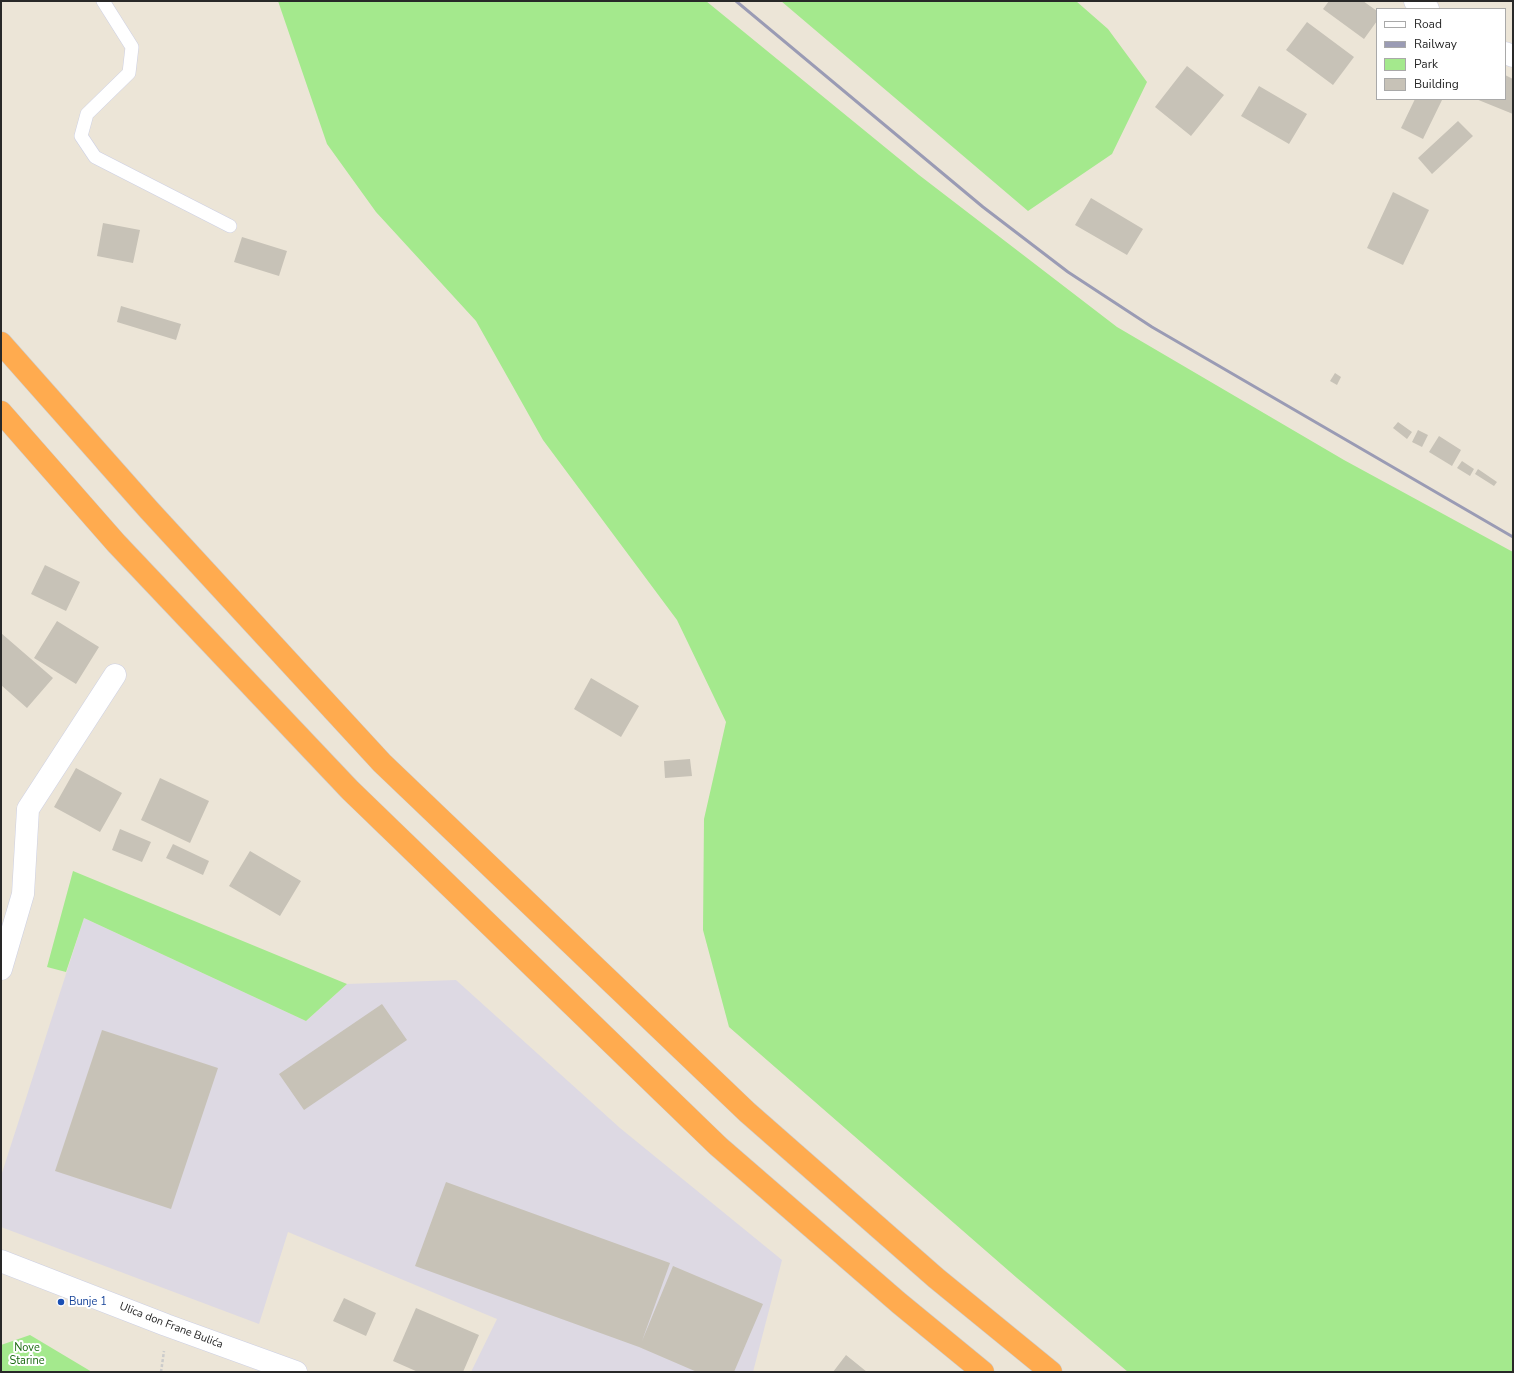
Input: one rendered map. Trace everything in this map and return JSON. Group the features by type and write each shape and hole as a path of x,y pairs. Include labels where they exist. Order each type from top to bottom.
{"highway":[{"path":"1,343 149,510 382,763 747,1112 936,1278 1051,1372"},
{"path":"1,412 116,543 350,790 718,1146 899,1303 983,1372"}],"street":[{"path":"1415,1 1426,8"},
{"path":"1,969 23,894 28,810 115,675"},
{"name":"Ulica don Frane Bulića","path":"1,1261 166,1325 296,1372"}],"lane":[{"path":"102,1 132,47 129,73 87,114 81,136 95,157 230,226"}],"shaded area":[{"path":"84,918 306,1021 347,984 456,980 620,1128 782,1260 753,1372 471,1372 497,1319 288,1232 259,1324 1,1227 1,1176"}],"green space":[{"path":"278,1 706,1 919,175 1117,327 1344,460 1513,552 1513,1372 1128,1372 1017,1278 729,1027 703,930 704,819 726,722 677,620 543,440 476,321 376,212 327,144"},
{"path":"781,1 1076,1 1108,29 1147,82 1112,154 1028,211"},
{"path":"73,871 347,984 306,1021 84,918 66,972 47,967"},
{"name":"Nove Starine","path":"30,1335 92,1372 1,1372 1,1345"}],"building":[{"path":"1329,1 1363,1 1376,10 1376,22 1364,39 1323,9"},
{"path":"1307,22 1354,57 1333,85 1286,50"},
{"path":"1187,66 1224,95 1191,136 1155,107"},
{"path":"1506,76 1513,79 1513,114 1478,100 1506,100"},
{"path":"1259,86 1307,114 1289,144 1241,116"},
{"path":"1415,100 1442,100 1423,139 1401,128"},
{"path":"1458,121 1473,136 1432,174 1418,158"},
{"path":"1393,192 1429,210 1403,265 1367,248"},
{"path":"1091,198 1143,229 1127,255 1075,225"},
{"path":"103,223 140,230 133,263 97,256"},
{"path":"242,237 287,251 279,276 234,262"},
{"path":"121,306 181,324 176,340 117,322"},
{"path":"1335,373 1341,377 1337,385 1330,381"},
{"path":"1398,422 1412,432 1407,439 1393,428"},
{"path":"1418,430 1428,435 1422,447 1412,442"},
{"path":"1439,436 1461,450 1452,466 1429,452"},
{"path":"1462,461 1474,469 1470,476 1457,468"},
{"path":"1478,469 1497,482 1494,486 1475,474"},
{"path":"45,565 80,582 66,611 31,594"},
{"path":"57,621 99,647 76,684 34,658"},
{"path":"1,633 53,678 27,708 1,685"},
{"path":"591,678 639,706 621,737 574,709"},
{"path":"690,759 692,776 665,778 664,761"},
{"path":"76,768 122,793 100,832 54,807"},
{"path":"160,778 209,801 190,843 141,820"},
{"path":"120,829 151,842 142,862 112,850"},
{"path":"173,844 209,861 203,875 166,858"},
{"path":"250,851 301,881 280,916 229,886"},
{"path":"382,1004 407,1040 304,1110 279,1074"},
{"path":"102,1030 218,1068 171,1209 55,1171"},
{"path":"446,1182 670,1263 642,1341 673,1266 763,1304 734,1372 697,1372 639,1347 415,1266"},
{"path":"344,1298 376,1313 366,1336 333,1321"},
{"path":"416,1308 479,1335 463,1372 418,1372 393,1361"},
{"path":"846,1355 867,1372 833,1372"}],"railway":[{"path":"736,1 983,207 1068,272 1152,327 1513,537"}],"place":[{"name":"Bunje 1","path":"61,1302"}]}
